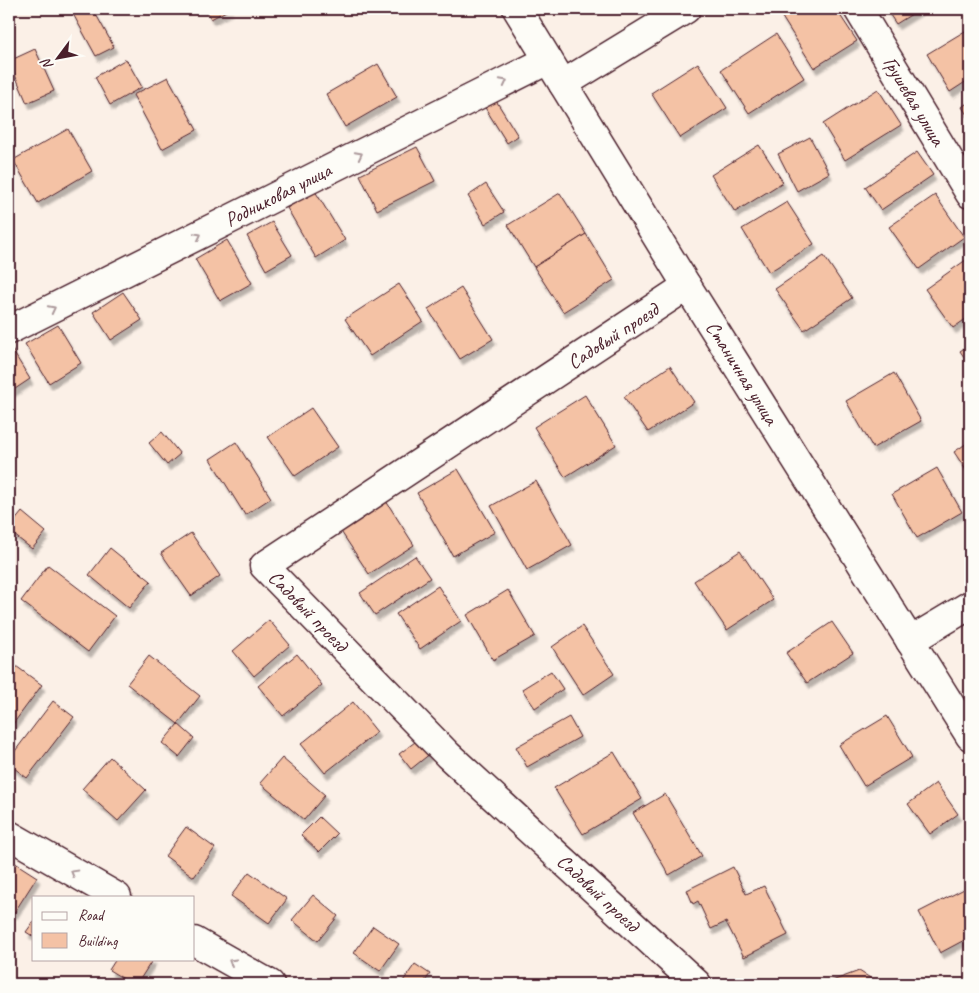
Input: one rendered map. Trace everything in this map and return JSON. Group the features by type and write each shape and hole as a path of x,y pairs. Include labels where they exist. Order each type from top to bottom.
{"street":[{"name":"Станичная улица","path":"516,9 687,286 970,736"},
{"path":"562,84 686,9"},
{"name":"Грушевая улица","path":"858,9 970,194"},
{"name":"Родниковая улица","path":"9,330 548,60"},
{"name":"Садовый проезд","path":"687,286 264,566 448,755 697,984"},
{"path":"910,641 970,605"},
{"path":"9,835 115,896"},
{"path":"195,942 270,984"}],"building":[{"path":"82,9 93,9 114,47 96,56 73,14"},
{"path":"206,9 230,9 211,19"},
{"path":"789,9 836,9 857,41 814,68 780,14"},
{"path":"886,9 920,9 896,24"},
{"path":"970,28 970,79 950,92 927,54"},
{"path":"776,34 804,78 749,113 721,70"},
{"path":"35,49 54,91 27,103 9,61"},
{"path":"126,59 142,87 110,105 95,77"},
{"path":"698,63 727,108 680,138 651,93"},
{"path":"378,64 397,97 345,127 326,94"},
{"path":"168,77 197,130 162,149 133,95"},
{"path":"878,89 901,125 845,160 823,124"},
{"path":"495,99 518,136 507,143 484,106"},
{"path":"970,101 970,120 962,107"},
{"path":"68,129 92,171 38,203 13,160"},
{"path":"810,137 829,173 797,191 778,154"},
{"path":"759,145 783,182 735,212 711,175"},
{"path":"417,147 435,181 377,210 360,175"},
{"path":"917,152 933,175 881,210 865,187"},
{"path":"486,184 504,212 485,224 468,196"},
{"path":"315,191 345,240 316,258 287,208"},
{"path":"560,193 586,234 534,267 508,225"},
{"path":"935,195 964,237 919,269 889,227"},
{"path":"787,202 814,244 769,272 742,229"},
{"path":"272,222 292,255 266,270 247,236"},
{"path":"586,234 614,280 563,312 534,267"},
{"path":"227,240 252,283 220,301 195,259"},
{"path":"824,256 852,298 804,330 775,289"},
{"path":"970,257 970,316 953,328 925,289"},
{"path":"399,284 423,321 370,356 345,319"},
{"path":"461,288 493,339 460,359 428,309"},
{"path":"123,292 142,320 111,340 93,312"},
{"path":"58,325 81,363 49,383 25,344"},
{"path":"970,344 970,366 960,351"},
{"path":"9,345 30,379 9,393"},
{"path":"670,366 694,402 648,432 624,397"},
{"path":"894,373 921,421 873,448 846,401"},
{"path":"585,395 616,445 565,477 534,427"},
{"path":"311,408 338,447 295,476 268,437"},
{"path":"162,432 180,454 167,465 149,443"},
{"path":"970,441 970,476 954,452"},
{"path":"236,442 271,498 245,515 210,459"},
{"path":"937,468 962,512 917,538 892,494"},
{"path":"458,469 495,532 453,556 417,493"},
{"path":"536,481 572,545 527,570 491,506"},
{"path":"386,501 414,545 369,574 340,530"},
{"path":"22,512 46,532 32,549 9,531 9,528"},
{"path":"191,533 220,576 191,596 161,553"},
{"path":"110,548 151,581 129,608 89,575"},
{"path":"740,551 773,600 727,630 694,581"},
{"path":"415,556 430,578 375,615 360,593"},
{"path":"48,565 115,616 88,652 21,601"},
{"path":"438,586 461,621 420,649 396,614"},
{"path":"508,590 535,636 493,660 467,615"},
{"path":"269,620 290,645 254,676 233,651"},
{"path":"832,622 853,653 807,683 786,653"},
{"path":"582,626 614,674 583,695 552,647"},
{"path":"297,654 322,685 283,716 258,686"},
{"path":"149,656 200,696 178,724 127,684"},
{"path":"9,661 42,685 10,728 9,727"},
{"path":"551,671 563,689 535,708 522,689"},
{"path":"53,701 74,717 27,778 9,764 9,759"},
{"path":"353,702 377,732 325,773 301,744"},
{"path":"887,716 912,757 864,786 839,745"},
{"path":"569,717 580,737 527,767 516,747"},
{"path":"178,724 194,738 179,757 162,743"},
{"path":"419,739 431,753 411,769 399,754"},
{"path":"614,752 642,799 583,834 554,788"},
{"path":"110,757 146,790 118,821 82,789"},
{"path":"282,758 325,795 304,820 260,783"},
{"path":"936,783 958,814 930,834 908,804"},
{"path":"665,794 702,856 669,875 633,813"},
{"path":"319,817 337,834 319,852 301,835"},
{"path":"186,827 215,848 194,877 165,856"},
{"path":"9,859 37,877 14,913 9,910"},
{"path":"733,867 746,894 764,886 788,935 744,957 726,922 711,929 698,901 693,904 687,890"},
{"path":"249,872 287,899 269,923 231,896"},
{"path":"970,886 970,937 940,953 919,912"},
{"path":"313,895 338,916 318,941 292,920"},
{"path":"32,924 32,936 26,932"},
{"path":"373,926 399,944 380,971 354,953"},
{"path":"115,960 152,960 137,984 132,984 109,970"},
{"path":"415,964 430,974 423,984 401,984"},
{"path":"859,971 880,984 830,984 832,981"}]}
